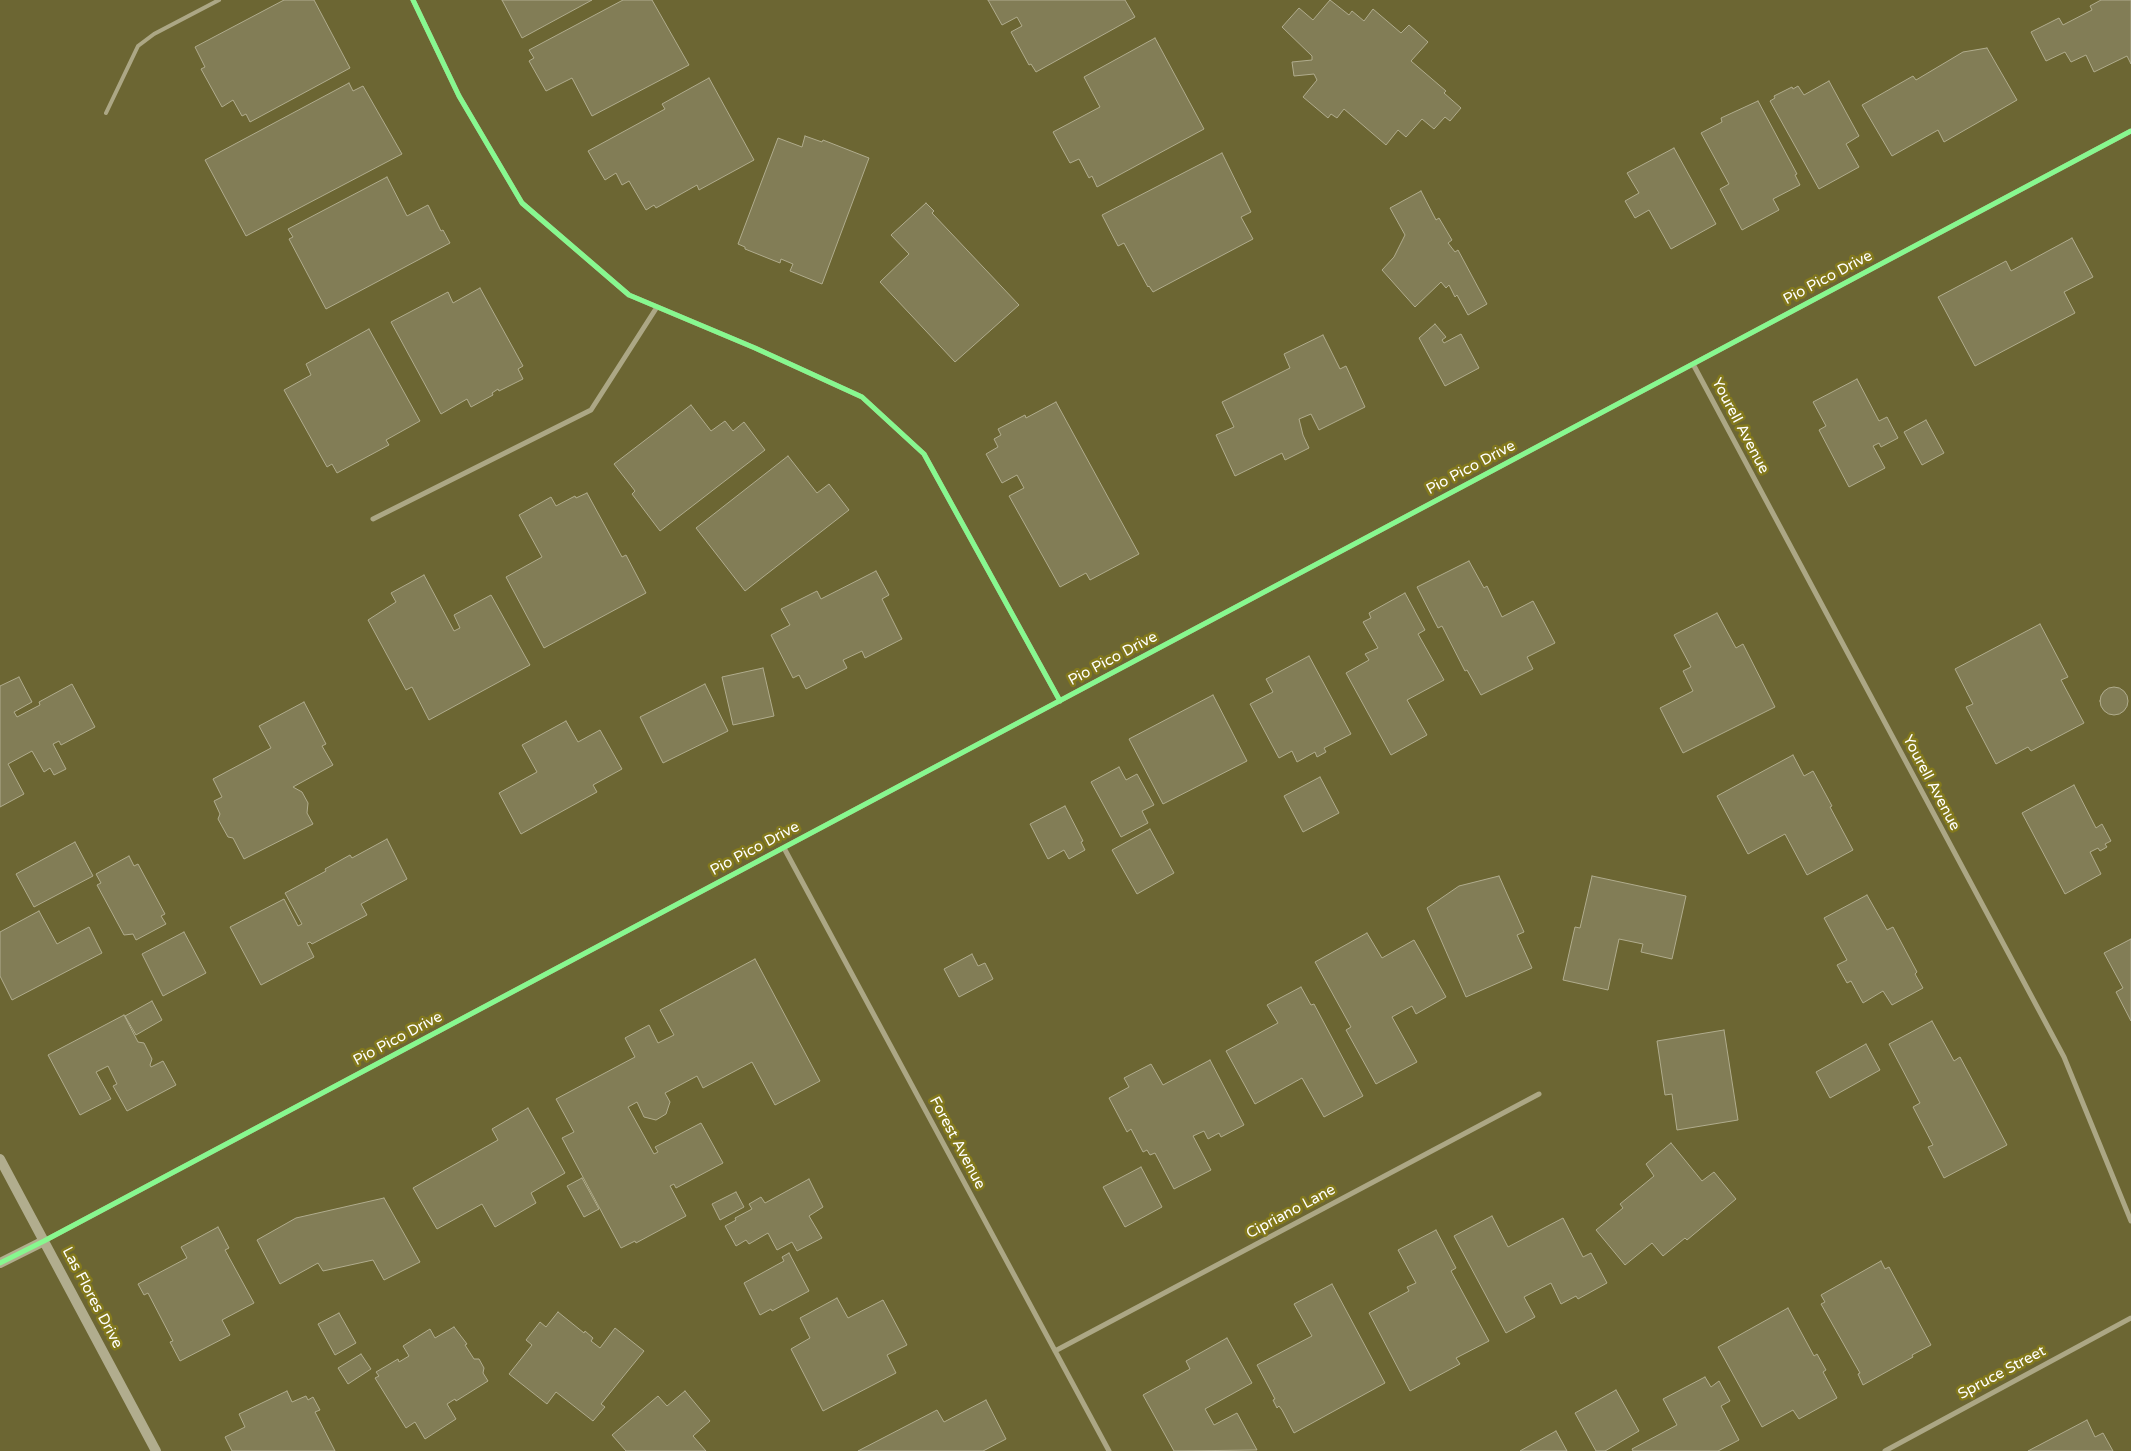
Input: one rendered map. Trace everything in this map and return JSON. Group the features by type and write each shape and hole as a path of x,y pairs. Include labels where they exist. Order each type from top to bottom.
{"street":[{"path":"412,0 459,96 522,202 628,296 755,348 862,397 924,454 1060,701"},
{"name":"Pio Pico Drive","path":"0,1263 2131,131"},
{"path":"373,519 591,410 657,307"},
{"name":"Yourell Avenue","path":"1693,364 2064,1056 2131,1221"},
{"name":"Forest Avenue","path":"784,848 1109,1451"},
{"name":"Cipriano Lane","path":"1055,1352 1539,1094"},
{"name":"Las Flores Drive","path":"0,1159 156,1451"},
{"name":"Spruce Street","path":"1885,1451 2131,1318"}],"lane":[{"path":"106,113 138,46 154,34 219,0"}],"building":[{"path":"284,0 314,0 350,68 250,122 246,114 242,116 233,100 222,107 201,69 205,67 195,47"},
{"path":"502,0 592,0 522,38"},
{"path":"623,0 652,0 689,65 592,116 572,78 546,91 529,61 534,58 529,50"},
{"path":"988,0 1125,0 1135,17 1036,72 1031,64 1029,65 1011,32 1022,26 1017,17 1002,25"},
{"path":"1330,0 1349,15 1352,11 1364,21 1373,9 1401,33 1409,25 1428,42 1411,61 1446,91 1444,93 1461,108 1450,121 1445,117 1434,129 1422,119 1406,137 1398,130 1386,145 1344,109 1337,118 1331,114 1328,118 1303,97 1317,80 1314,74 1294,76 1292,62 1312,60 1312,56 1282,27 1299,8 1313,20"},
{"path":"2101,0 2131,0 2131,64 2127,56 2094,72 2086,55 2071,62 2065,52 2046,61 2031,32 2059,18 2063,25 2092,10 2090,6"},
{"path":"1155,38 1204,129 1097,187 1092,176 1089,178 1079,159 1070,163 1053,132 1100,107 1084,77"},
{"path":"1987,48 2017,100 1944,142 1938,130 1892,156 1862,105 1913,76 1916,80 1963,52"},
{"path":"709,78 754,160 699,190 697,185 656,208 654,205 646,210 629,181 622,185 616,173 605,180 588,151 665,109 662,104"},
{"path":"1829,81 1859,136 1846,144 1859,167 1819,189 1770,101 1775,98 1774,96 1792,87 1793,89 1798,86 1804,95"},
{"path":"349,83 353,91 363,86 402,154 246,236 205,160"},
{"path":"1758,101 1797,174 1795,175 1800,185 1773,199 1779,210 1742,230 1720,189 1729,184 1701,133 1722,122 1721,118"},
{"path":"805,136 822,142 823,140 869,158 822,284 790,271 793,264 781,259 780,263 745,249 745,247 738,244 778,138 802,147"},
{"path":"1674,148 1716,224 1671,249 1649,210 1635,218 1625,201 1639,193 1627,173"},
{"path":"1222,153 1251,212 1241,217 1253,239 1153,292 1148,287 1124,243 1118,246 1102,215"},
{"path":"387,177 407,216 428,205 441,231 443,230 450,243 326,309 289,239 293,237 288,229"},
{"path":"1421,191 1436,220 1439,218 1452,240 1448,243 1455,252 1458,250 1487,304 1468,315 1449,285 1446,288 1441,282 1415,307 1382,270 1394,257 1405,235 1390,208"},
{"path":"926,203 934,211 932,213 1019,305 955,362 880,282 909,254 891,235"},
{"path":"2072,238 2093,277 2064,292 2075,313 1975,366 1938,297 2006,261 2011,271"},
{"path":"480,288 523,366 518,369 523,379 499,391 498,389 492,393 493,395 471,407 467,399 441,414 391,322 448,292 453,303"},
{"path":"1435,324 1446,337 1442,340 1444,343 1461,334 1479,368 1445,386 1419,338"},
{"path":"369,329 420,421 386,440 389,445 337,473 332,464 327,467 284,390 311,375 306,364"},
{"path":"1323,335 1340,369 1346,366 1365,407 1319,430 1311,414 1299,419 1309,448 1285,460 1282,453 1235,476 1216,435 1234,427 1222,402 1290,368 1284,354"},
{"path":"1857,379 1879,421 1887,417 1898,438 1881,447 1879,443 1873,446 1885,468 1849,487 1819,430 1826,426 1813,402"},
{"path":"1056,402 1139,554 1090,580 1086,573 1060,587 1009,496 1024,488 1017,475 1002,483 986,454 998,447 994,439 1001,435 998,429 1025,415 1026,418"},
{"path":"691,405 711,431 725,421 733,431 744,422 765,450 660,531 632,494 635,491 614,464"},
{"path":"1926,420 1944,453 1922,465 1904,432"},
{"path":"788,456 817,493 829,484 849,510 745,591 696,528"},
{"path":"587,493 622,557 626,555 646,593 544,648 506,577 542,557 519,515 551,497 556,506 575,496 576,498"},
{"path":"1469,561 1484,588 1487,586 1502,617 1533,601 1555,643 1527,657 1533,669 1481,695 1467,670 1465,671 1442,626 1438,628 1417,587"},
{"path":"876,571 889,595 882,599 902,639 865,658 862,651 843,660 847,668 806,689 799,675 793,678 771,635 790,625 781,609 817,591 821,599"},
{"path":"424,575 454,631 460,628 454,615 491,595 530,665 429,720 412,687 406,690 368,620 396,602 391,593"},
{"path":"1405,593 1425,630 1418,634 1444,680 1407,700 1427,735 1391,755 1346,673 1369,660 1365,654 1378,648 1363,622 1371,618 1369,613"},
{"path":"1717,613 1736,648 1743,644 1775,707 1683,753 1660,708 1693,691 1683,671 1691,667 1674,635"},
{"path":"2040,624 2068,677 2061,680 2084,723 2031,751 2028,747 1996,764 1966,707 1973,704 1955,669"},
{"path":"1309,656 1351,734 1324,748 1326,752 1317,757 1315,752 1297,762 1292,751 1279,758 1250,704 1273,692 1266,679"},
{"path":"763,668 774,716 733,725 722,677"},
{"path":"19,677 32,702 14,712 17,717 40,705 39,702 72,684 95,727 61,745 59,741 53,744 66,769 54,775 50,768 44,772 32,751 8,764 24,794 0,807 0,686"},
{"path":"705,684 728,731 663,763 640,717"},
{"path":"2114,687 2124,691 2128,701 2124,711 2114,715 2104,711 2100,701 2104,691"},
{"path":"1213,695 1247,761 1163,804 1129,739"},
{"path":"304,702 326,744 322,746 333,765 293,787 302,792 308,803 307,813 313,824 244,859 233,838 228,837 218,819 220,814 214,801 222,797 213,779 271,748 259,726"},
{"path":"566,721 578,742 600,730 622,769 593,785 597,792 521,834 499,793 537,772 522,745"},
{"path":"1793,755 1804,776 1813,771 1853,850 1807,875 1785,834 1748,854 1717,796"},
{"path":"1119,767 1126,780 1137,774 1154,805 1142,811 1148,823 1121,837 1091,782"},
{"path":"1320,777 1339,813 1303,832 1284,796"},
{"path":"2074,785 2096,828 2102,824 2111,841 2105,844 2107,847 2100,851 2098,848 2090,852 2101,874 2065,894 2022,813"},
{"path":"1065,806 1083,841 1081,842 1085,850 1069,859 1064,850 1048,859 1030,824"},
{"path":"1150,829 1174,873 1137,894 1112,850"},
{"path":"387,839 407,879 361,904 367,915 312,944 310,942 307,943 314,957 261,985 230,927 284,899 298,926 302,924 285,893 326,871 325,869 350,855 352,858"},
{"path":"75,842 93,876 34,907 16,874"},
{"path":"129,856 134,866 138,864 165,914 161,916 166,924 136,940 133,934 124,935 97,885 101,883 96,874"},
{"path":"1499,876 1524,932 1517,935 1532,968 1466,997 1427,908 1459,886"},
{"path":"1592,876 1686,896 1672,959 1641,952 1643,944 1619,939 1608,990 1563,980 1575,927 1580,928"},
{"path":"1867,895 1887,930 1893,927 1917,972 1915,974 1923,988 1892,1005 1883,991 1863,1003 1851,981 1847,983 1837,965 1847,960 1824,918"},
{"path":"39,911 57,944 89,927 102,953 12,1000 0,976 0,932"},
{"path":"184,932 206,973 163,996 142,954"},
{"path":"1367,933 1382,958 1414,940 1446,997 1416,1014 1412,1006 1392,1017 1417,1062 1376,1084 1346,1030 1351,1027 1315,962"},
{"path":"2131,939 2131,1021 2116,992 2123,988 2104,953"},
{"path":"972,954 978,966 985,963 993,979 959,997 944,969"},
{"path":"755,959 820,1081 775,1105 752,1062 703,1088 697,1076 665,1093 670,1102 666,1114 656,1120 644,1117 637,1102 628,1107 654,1154 658,1152 655,1147 701,1123 723,1163 676,1188 674,1184 670,1186 686,1216 636,1243 635,1241 621,1248 562,1138 574,1132 556,1099 635,1057 625,1038 649,1025 658,1043 674,1035 660,1010"},
{"path":"1301,987 1311,1005 1314,1004 1363,1096 1324,1117 1302,1078 1255,1104 1226,1051 1278,1023 1267,1005"},
{"path":"152,1001 162,1020 136,1035 125,1016"},
{"path":"124,1015 138,1042 144,1043 152,1059 151,1067 163,1061 176,1085 127,1111 113,1086 117,1084 108,1066 96,1072 111,1099 80,1115 48,1055"},
{"path":"1932,1021 1954,1061 1960,1057 2007,1145 1944,1178 1928,1147 1933,1145 1913,1107 1920,1103 1889,1044"},
{"path":"1724,1030 1738,1120 1677,1130 1672,1094 1665,1095 1657,1041"},
{"path":"1866,1044 1880,1070 1830,1098 1816,1072"},
{"path":"1210,1060 1244,1125 1221,1137 1219,1133 1208,1139 1204,1131 1193,1136 1211,1170 1174,1189 1155,1153 1150,1155 1147,1150 1143,1152 1131,1129 1127,1132 1109,1098 1129,1087 1124,1078 1151,1064 1163,1085"},
{"path":"528,1108 565,1173 531,1193 536,1203 495,1227 482,1204 437,1229 413,1188 498,1140 492,1129"},
{"path":"1671,1143 1702,1181 1714,1172 1736,1199 1687,1240 1685,1238 1663,1256 1652,1243 1625,1265 1596,1230 1623,1208 1620,1204 1654,1176 1646,1164"},
{"path":"1141,1167 1162,1207 1125,1227 1103,1187"},
{"path":"582,1178 599,1209 584,1217 567,1186"},
{"path":"809,1179 823,1207 809,1216 822,1238 797,1251 792,1242 777,1250 768,1233 749,1244 746,1240 736,1246 725,1226 752,1209 749,1204 761,1197 765,1203"},
{"path":"736,1192 744,1207 720,1220 712,1204"},
{"path":"384,1198 420,1262 384,1280 373,1260 323,1271 318,1263 280,1284 257,1240 296,1218"},
{"path":"1492,1216 1508,1247 1563,1218 1583,1257 1591,1253 1607,1283 1578,1299 1576,1296 1561,1304 1551,1283 1524,1297 1535,1317 1506,1333 1454,1236"},
{"path":"218,1227 229,1248 225,1250 254,1303 222,1320 230,1335 180,1361 170,1342 173,1341 148,1293 144,1295 138,1284 187,1258 181,1247"},
{"path":"1436,1230 1456,1268 1451,1271 1489,1341 1456,1358 1460,1364 1410,1391 1369,1313 1409,1291 1407,1287 1416,1283 1398,1250"},
{"path":"789,1253 809,1291 772,1311 771,1309 760,1315 744,1283 784,1261 782,1257"},
{"path":"1881,1261 1885,1269 1889,1267 1931,1345 1863,1385 1858,1374 1860,1373 1821,1304 1825,1302 1821,1295"},
{"path":"1332,1284 1385,1383 1294,1433 1282,1410 1279,1406 1277,1408 1273,1400 1275,1399 1257,1365 1312,1336 1294,1304"},
{"path":"837,1298 848,1318 883,1300 907,1345 887,1355 896,1373 823,1411 791,1349 810,1338 800,1318"},
{"path":"1788,1308 1814,1356 1817,1354 1826,1370 1823,1372 1837,1398 1799,1419 1793,1410 1762,1427 1718,1347"},
{"path":"558,1312 584,1333 585,1331 593,1338 591,1341 600,1348 615,1328 644,1351 601,1404 605,1407 593,1421 556,1392 547,1404 509,1374 532,1345 526,1340 540,1322 546,1327"},
{"path":"339,1313 356,1343 335,1355 318,1324"},
{"path":"454,1327 467,1344 465,1345 474,1359 479,1359 484,1368 483,1373 488,1381 456,1401 455,1399 447,1404 456,1419 425,1439 415,1422 406,1428 375,1378 379,1376 376,1372 398,1359 399,1362 409,1356 403,1346 430,1329 435,1338"},
{"path":"1227,1338 1252,1383 1205,1409 1214,1425 1237,1413 1257,1450 1174,1451 1143,1395 1190,1369 1186,1361"},
{"path":"361,1354 371,1369 348,1384 338,1368"},
{"path":"1705,1377 1711,1387 1719,1381 1730,1401 1721,1406 1739,1440 1718,1451 1633,1451 1632,1449 1677,1425 1663,1399"},
{"path":"1616,1390 1639,1431 1605,1451 1596,1451 1575,1413"},
{"path":"287,1391 292,1402 306,1396 308,1400 313,1397 320,1410 315,1412 335,1451 232,1451 225,1437 245,1427 239,1414"},
{"path":"685,1391 710,1421 693,1436 706,1451 626,1451 612,1435 658,1396 667,1406"},
{"path":"986,1400 1006,1439 983,1451 858,1451 937,1410 944,1422"},
{"path":"2087,1420 2095,1437 2103,1433 2113,1451 2028,1451"},
{"path":"1556,1431 1567,1451 1520,1451"}],"cycle path":[{"path":"413,0 459,96 522,203 629,295 755,348 862,397 924,454 1060,701"},
{"path":"0,1263 2131,131"}]}
